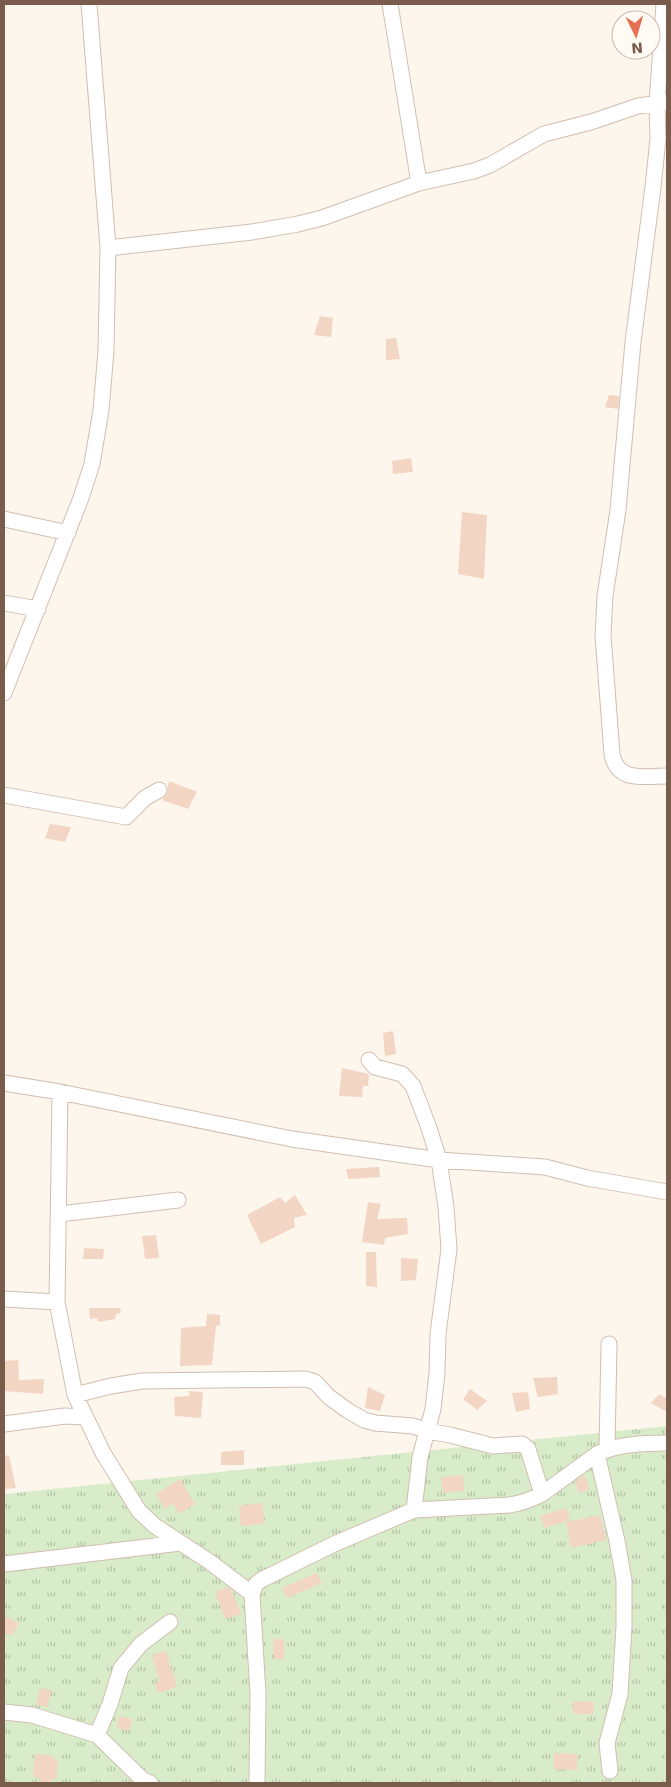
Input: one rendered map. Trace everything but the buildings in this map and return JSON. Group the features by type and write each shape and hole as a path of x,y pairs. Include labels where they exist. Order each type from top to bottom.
{"street":[{"path":"4,693 68,533 92,464 101,410 106,351 108,248 89,4"},
{"path":"390,4 419,183"},
{"path":"664,4 662,102 633,342 618,510 605,596 603,636 614,764 618,770 633,776 667,776"},
{"path":"108,248 242,233 322,218 419,183 474,171 490,165 544,134 590,122 638,106 662,102"},
{"path":"4,519 68,533"},
{"path":"4,603 38,609"},
{"path":"4,796 126,817 145,798 158,790"},
{"path":"369,1060 376,1067 402,1074 412,1086 429,1128 439,1160 450,1249 438,1334 437,1373 433,1409 420,1457 414,1510"},
{"path":"4,1083 60,1092 292,1139 439,1160 545,1167 587,1178 667,1192"},
{"path":"60,1092 60,1214 57,1302 75,1395 103,1453 139,1511 155,1526 210,1562 252,1594"},
{"path":"60,1214 178,1200"},
{"path":"4,1299 57,1302"},
{"path":"609,1344 602,1451 624,1580 624,1627 620,1694 607,1743 610,1771"},
{"path":"75,1395 142,1381 306,1379 315,1382 329,1397 364,1420 386,1425 413,1426 493,1446 522,1444 526,1446 532,1460 542,1494"},
{"path":"4,1424 65,1416 84,1417"},
{"path":"257,1783 258,1694 252,1594 256,1584 267,1576 334,1544 414,1510 510,1505 542,1494 602,1451 632,1444 667,1443"},
{"path":"4,1564 180,1543"},
{"path":"97,1735 110,1704 121,1668 141,1644 170,1622"},
{"path":"4,1712 32,1715 97,1735 143,1780 150,1783"}],"green space":[{"path":"667,1426 667,1783 4,1783 4,1494"}]}
